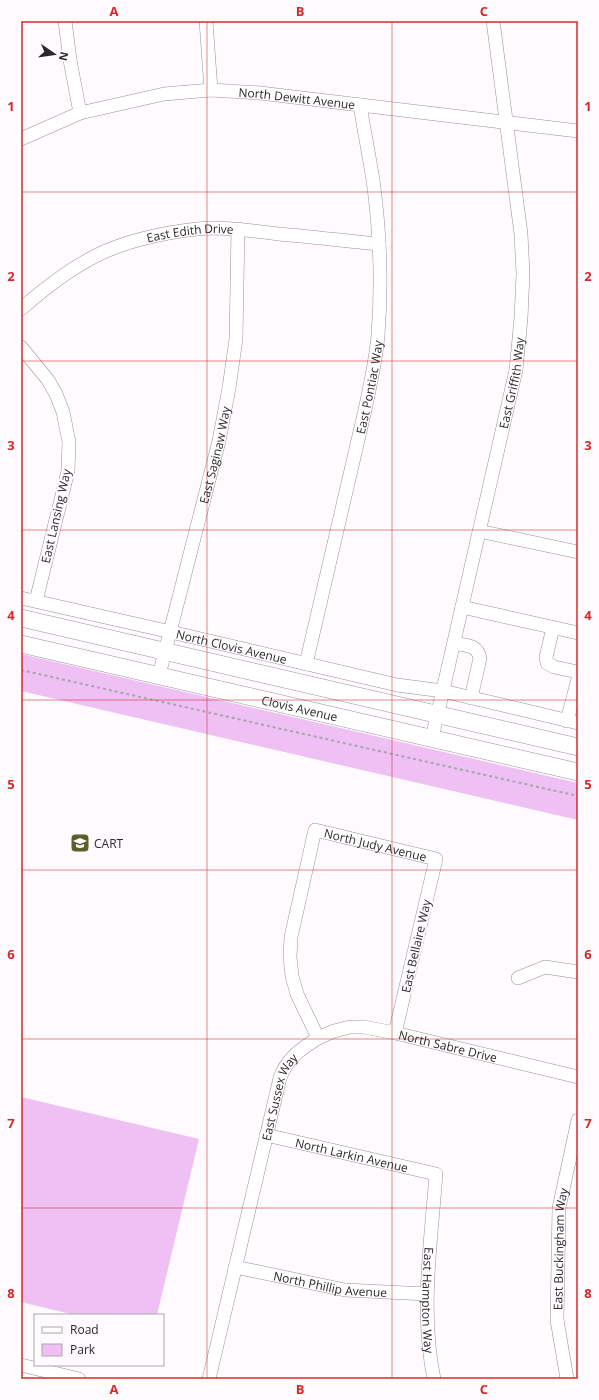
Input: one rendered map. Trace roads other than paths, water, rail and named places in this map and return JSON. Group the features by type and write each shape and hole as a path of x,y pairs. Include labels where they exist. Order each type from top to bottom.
{"main road":[{"name":"Clovis Avenue","path":"21,618 578,746"},
{"name":"Clovis Avenue","path":"21,644 578,772"}],"street":[{"path":"65,21 70,60 80,113"},
{"path":"206,21 211,90"},
{"name":"East Griffith Way","path":"432,738 516,370 521,318 523,274 521,234 493,21"},
{"name":"North Dewitt Avenue","path":"21,138 80,113 164,94 211,90 260,93 578,131"},
{"name":"East Pontiac Way","path":"306,664 372,372 378,337 379,244 373,181 360,105"},
{"name":"East Edith Drive","path":"21,309 45,288 74,269 106,251 144,239 180,232 209,228 238,229 379,244"},
{"name":"East Saginaw Way","path":"159,675 219,441 230,388 236,340 238,229"},
{"name":"East Lansing Way","path":"21,347 48,380 56,394 63,412 68,442 68,471 36,601"},
{"path":"479,531 578,552"},
{"name":"North Clovis Avenue","path":"21,598 397,685 443,691 573,722"},
{"path":"462,607 578,633"},
{"path":"553,628 546,657 547,663 554,667 578,672"},
{"path":"454,643 474,648 479,651 480,658 471,698"},
{"path":"573,722 578,679"},
{"name":"North Judy Avenue","path":"318,1038 296,994 290,957 291,937 315,830 436,859"},
{"name":"East Bellaire Way","path":"395,1033 436,859"},
{"path":"518,978 545,967 578,972"},
{"name":"North Sabre Drive","path":"318,1038 334,1031 350,1027 364,1026 578,1077"},
{"name":"East Sussex Way","path":"209,1379 266,1135 283,1070 290,1059 299,1050 318,1038"},
{"name":"East Buckingham Way","path":"567,1379 557,1320 558,1208 578,1120"},
{"name":"North Larkin Avenue","path":"266,1135 436,1174"},
{"name":"East Hampton Way","path":"434,1379 431,1361 427,1294 436,1174"},
{"name":"North Phillip Avenue","path":"235,1267 345,1290 427,1294"},
{"path":"21,1365 79,1379"}],"place":[{"name":"CART","path":"80,843"}]}
